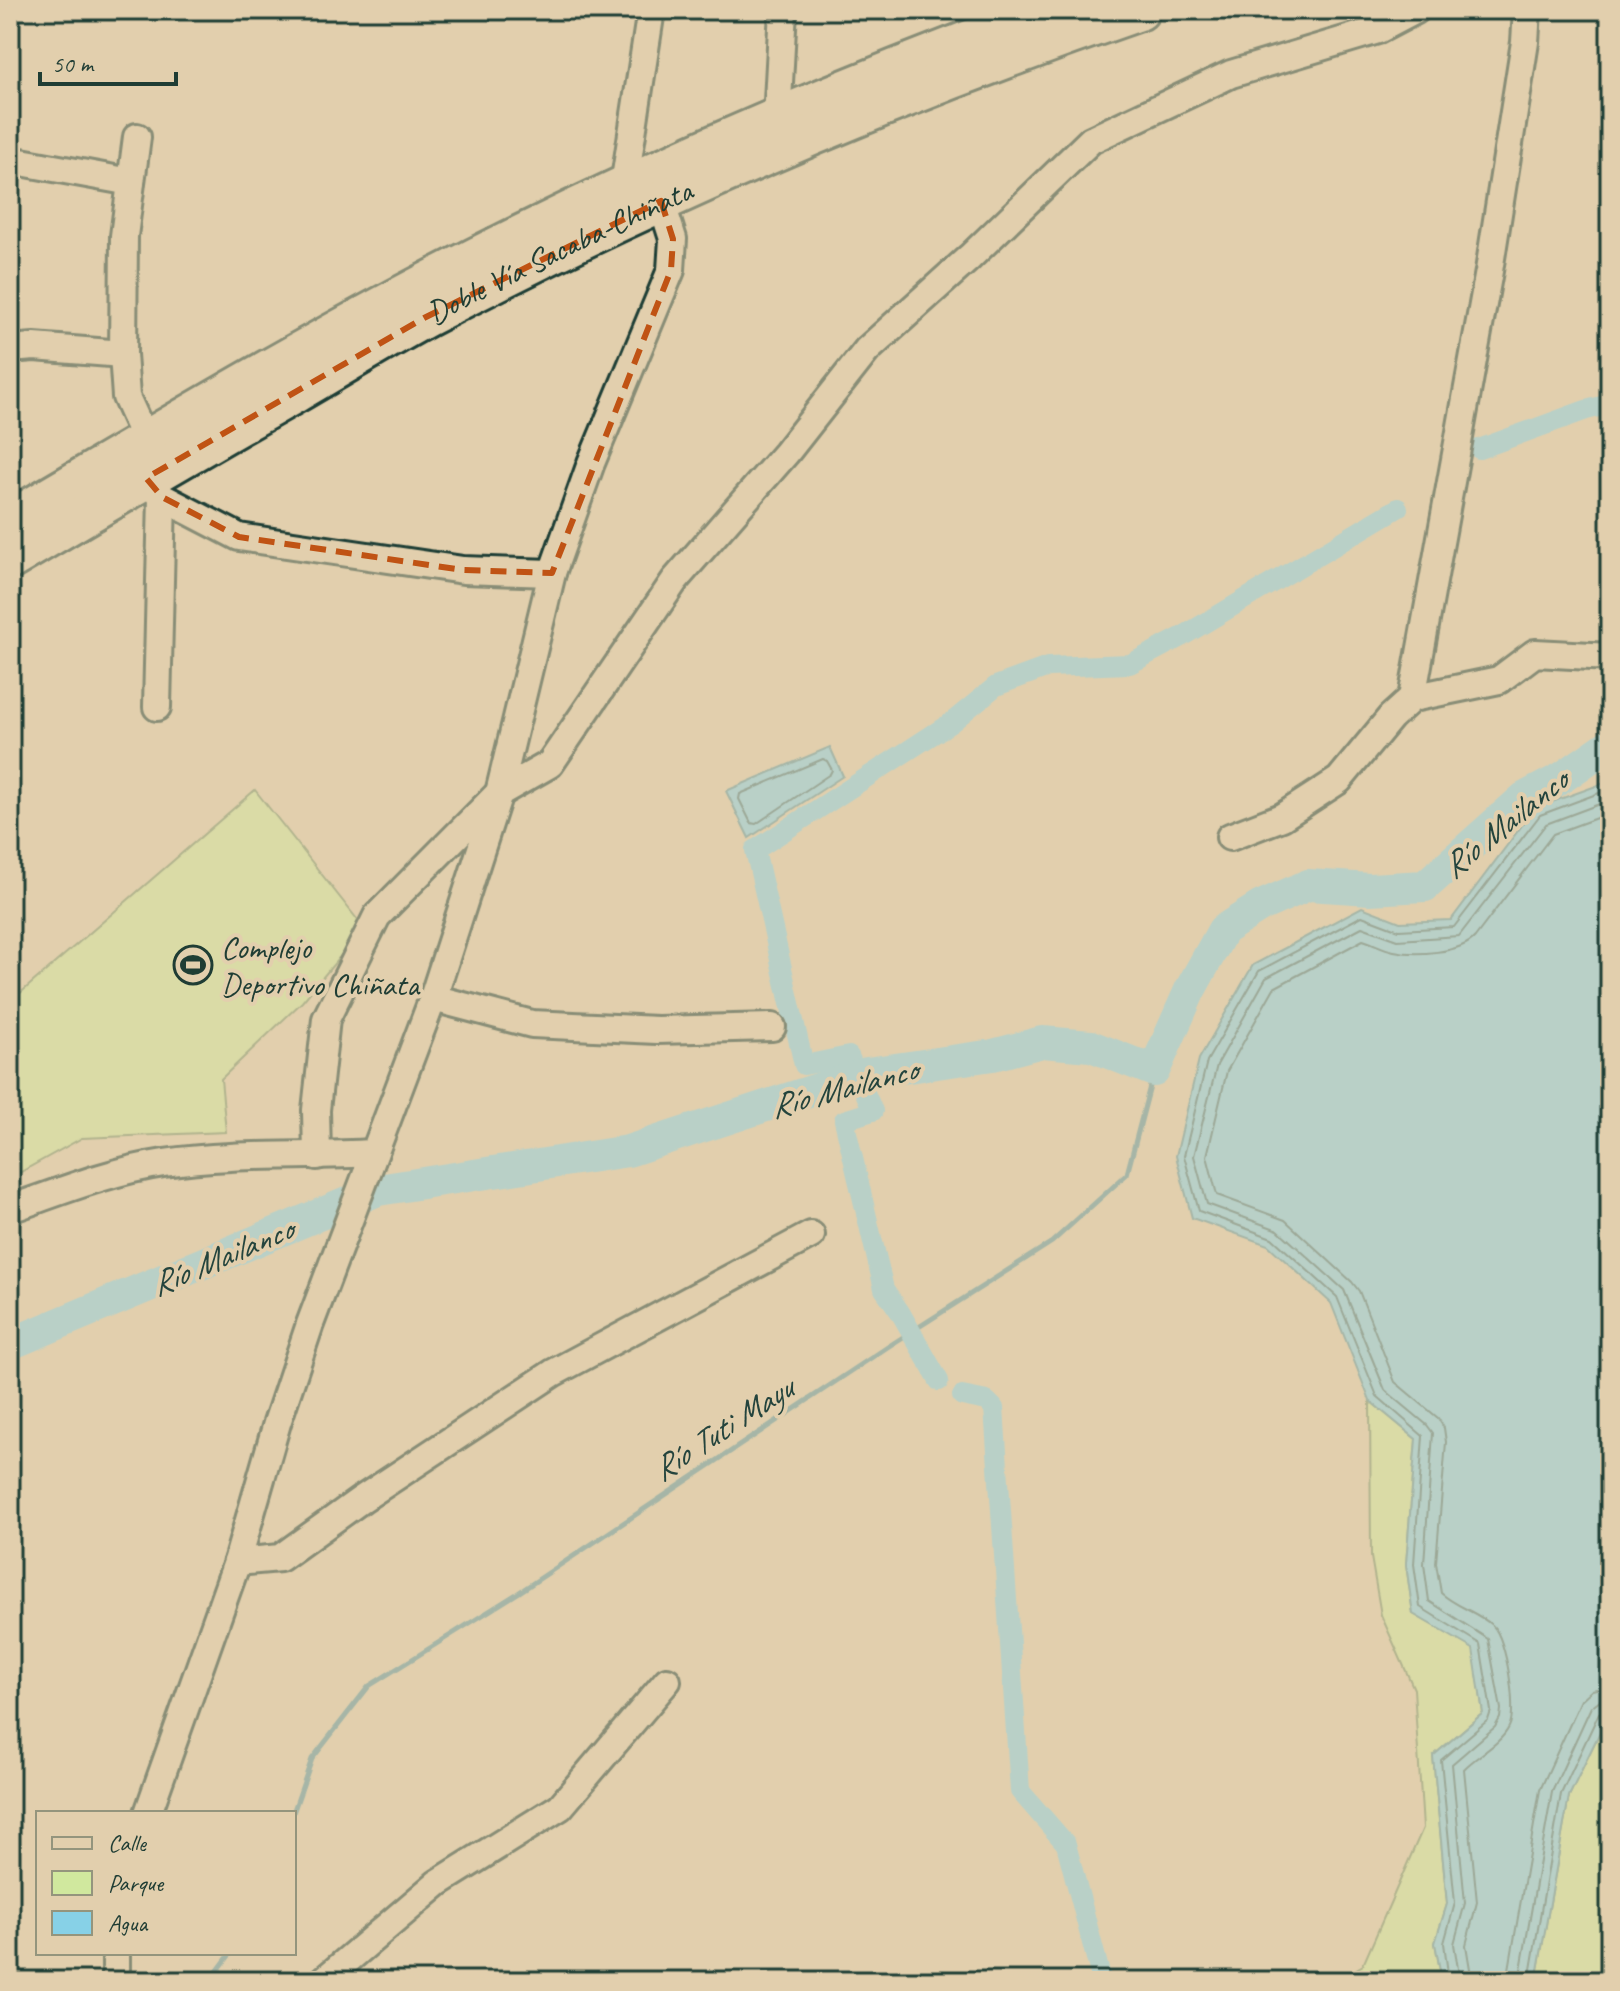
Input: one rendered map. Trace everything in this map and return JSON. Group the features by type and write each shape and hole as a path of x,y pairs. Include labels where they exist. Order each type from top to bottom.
{"highway":[{"name":"Doble Vía Sacaba-Chiñata","path":"10,521 151,472 418,288 624,186 950,47 1052,10"},
{"name":"Doble Vía Sacaba-Chiñata","path":"10,559 151,472 424,318 661,201 1018,51 1139,10"}],"street":[{"path":"624,186 651,10"},
{"path":"777,119 783,10"},
{"path":"317,1156 316,1110 326,1019 377,916 499,793 550,764 675,580 786,453 867,350 970,257 1091,140 1231,74 1378,30 1416,10"},
{"path":"1412,698 1489,271 1525,42 1527,10"},
{"path":"137,137 124,236 123,354 126,397 151,472 157,707"},
{"path":"10,160 131,182"},
{"path":"149,1811 237,1562 291,1380 433,998 499,793 552,573 591,463 671,270 673,239 661,201"},
{"path":"10,349 34,347 123,354"},
{"path":"151,472 239,537 463,570 552,573"},
{"path":"1230,837 1282,817 1339,780 1391,717 1412,698 1499,680 1535,653 1610,657"},
{"path":"433,998 532,1024 657,1030 772,1027"},
{"path":"10,1209 112,1173 165,1163 374,1153"},
{"path":"237,1562 280,1558 362,1499 553,1373 811,1235"},
{"path":"323,1981 438,1883 560,1807 667,1681"},
{"path":"116,1955 116,1981"}],"highlighted area":[{"path":"661,201 673,239 671,270 552,573 463,570 239,537 162,497 146,478 424,318"}],"green space":[{"name":"Complejo Deportivo Chiñata","path":"255,790 364,928 302,1002 221,1079 226,1132 82,1138 10,1178 10,1002"},
{"path":"1370,1401 1416,1439 1406,1564 1413,1614 1474,1649 1483,1713 1433,1756 1447,1904 1435,1943 1442,1981 1336,1981 1363,1965 1423,1828 1414,1689 1381,1615 1371,1557"},
{"path":"1610,1711 1610,1981 1536,1981 1569,1796"}],"water":[{"path":"830,747 843,776 749,838 726,791"},
{"path":"1610,781 1610,1711 1569,1796 1536,1981 1442,1981 1435,1943 1447,1904 1433,1756 1483,1713 1473,1649 1413,1614 1406,1564 1416,1439 1370,1401 1331,1303 1268,1245 1192,1218 1176,1156 1199,1059 1253,965 1362,907 1400,922 1451,920 1535,808"}],"waterway":[{"path":"1479,449 1610,404"},
{"path":"939,1381 884,1289 844,1120 873,1111 849,1056 804,1065 755,850 952,722 996,686 1048,667 1130,664 1183,636 1398,508"},
{"name":"Río Mailanco","path":"10,1344 378,1190 628,1151 867,1073 993,1055 1042,1042 1091,1046 1154,1071 1190,990 1223,930 1261,906 1308,885 1370,889 1425,886 1524,798 1560,779 1610,744"},
{"name":"Río Tuti Mayu","path":"294,1811 312,1759 369,1686 518,1593 889,1346 1052,1242 1127,1174 1154,1071"},
{"path":"962,1396 987,1401 994,1408 1020,1791 1066,1844 1102,1981"},
{"name":"Río Tuti Mayu","path":"210,1981 230,1955"}],"place":[{"name":"Complejo Deportivo Chiñata","path":"193,965"}]}
